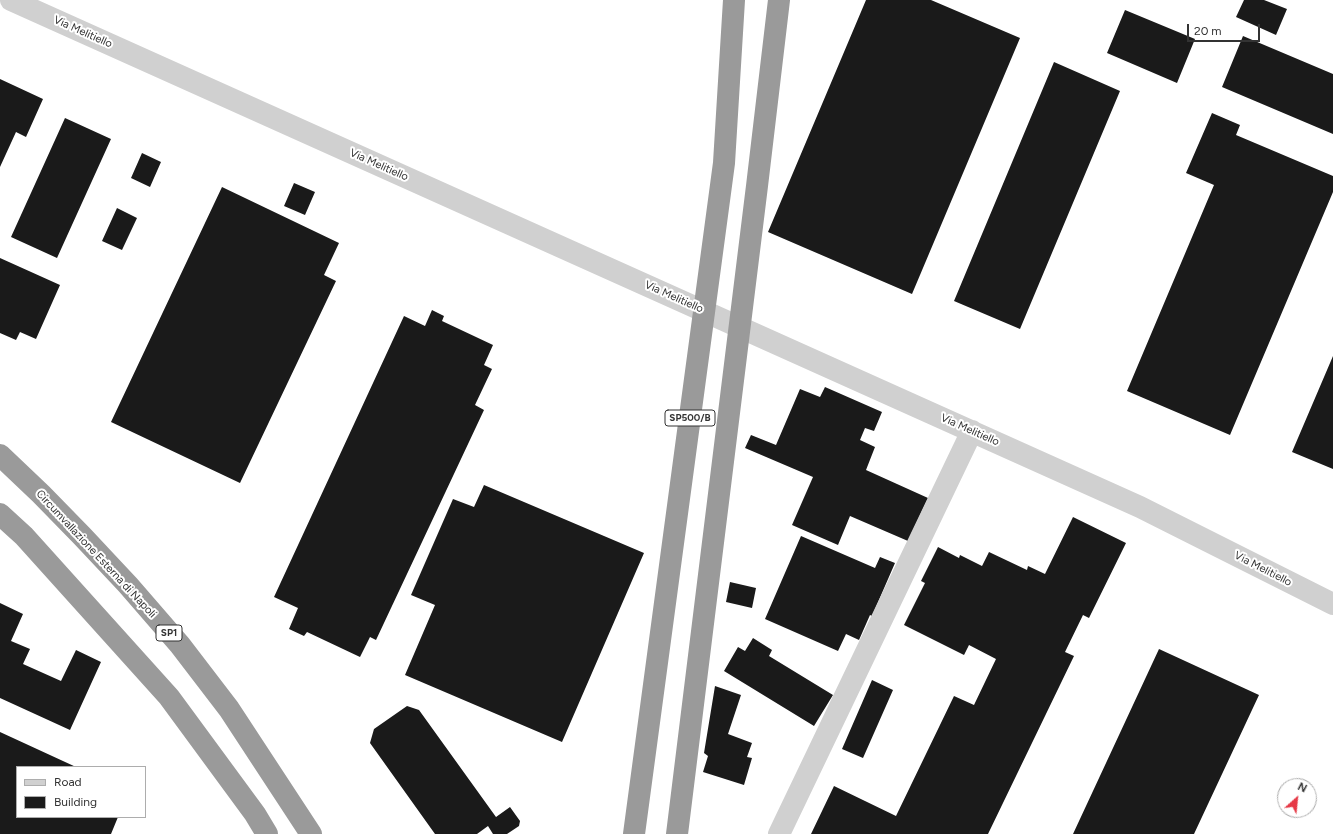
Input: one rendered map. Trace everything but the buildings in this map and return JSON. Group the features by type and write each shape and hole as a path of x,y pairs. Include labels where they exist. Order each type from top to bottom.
{"highway":[{"name":"SP500/B","path":"634,834 724,163 734,0"},
{"name":"SP500/B","path":"677,834 757,186 778,0"},
{"name":"Circumvallazione Esterna di Napoli","path":"0,455 82,536 128,585 180,645 229,709 311,834"},
{"path":"0,514 24,536 169,697 255,814 267,834"}],"street":[{"name":"Via Melitiello","path":"11,0 1140,507 1333,604"},
{"path":"779,834 972,431"}]}
